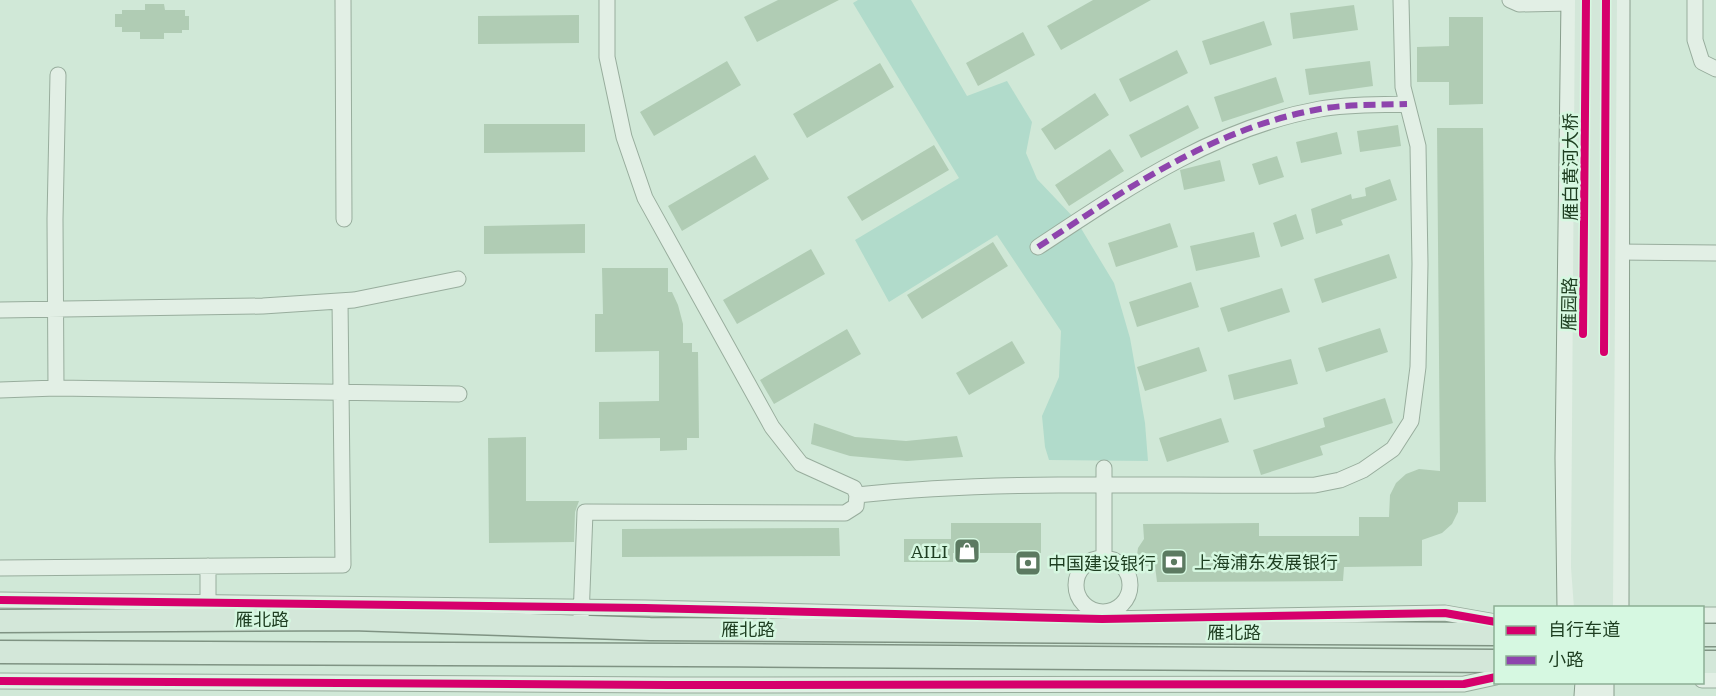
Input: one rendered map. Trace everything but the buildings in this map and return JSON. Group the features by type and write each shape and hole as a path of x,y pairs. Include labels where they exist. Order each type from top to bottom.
{"main road":[{"name":"雁白黄河大桥","path":"1602,606 1606,0"},
{"path":"1618,606 1619,0"},
{"name":"雁白黄河大桥","path":"1576,1 1584,334"},
{"name":"雁园路","path":"1568,606 1566,458 1576,1"},
{"name":"雁园路","path":"1584,334 1582,567 1585,606"},
{"name":"雁北路","path":"0,621 581,617 1102,621 1494,634"},
{"name":"雁北路","path":"0,652 458,652 1494,661"}],"street":[{"path":"343,0 344,219"},
{"path":"0,600 208,603 581,617 585,512 844,513 856,506 857,495 854,488 801,464 772,427 645,198 624,136 607,57 607,0"},
{"path":"857,495 912,489 997,486 1316,485 1340,480 1363,470 1393,449 1411,421 1418,367 1420,264 1418,146 1407,104 1400,50 1401,0"},
{"path":"1510,0 1519,4 1576,1"},
{"path":"1695,0 1695,40 1701,62 1716,69"},
{"path":"56,388 55,219 58,75"},
{"path":"1038,247 1145,176 1237,131 1320,109 1407,104"},
{"path":"1618,252 1716,253"},
{"path":"0,310 263,306 340,301 458,279"},
{"path":"0,568 343,565 340,301"},
{"path":"0,390 56,388 340,390 459,394"},
{"path":"1104,468 1104,558"},
{"path":"1099,659 1102,621 1122,605 1130,585 1129,575 1123,566 1114,560 1104,558 1084,565 1076,584 1083,604 1102,621 1445,614 1494,622"},
{"path":"208,566 208,603"},
{"path":"0,681 518,690 1464,684 1494,677"}],"green space":[{"path":"858,0 911,0 967,96 1007,81 1032,122 1026,153 1037,179 1076,220 1114,283 1130,338 1145,423 1148,461 1049,460 1045,447 1042,416 1059,377 1061,331 997,235 889,302 855,240 959,178 853,3"}],"marked path":[{"path":"1038,247 1172,163 1244,130 1281,118 1330,107 1407,104"}],"cycle path":[{"path":"1583,334 1586,0"},
{"path":"1604,352 1606,0"},
{"path":"0,600 645,608 1102,619 1445,613 1494,622"},
{"path":"0,681 668,685 1464,684 1494,677"}],"place":[{"name":"AILI","path":"967,551"},
{"name":"上海浦东发展银行","path":"1174,562"},
{"name":"中国建设银行","path":"1028,563"}]}
